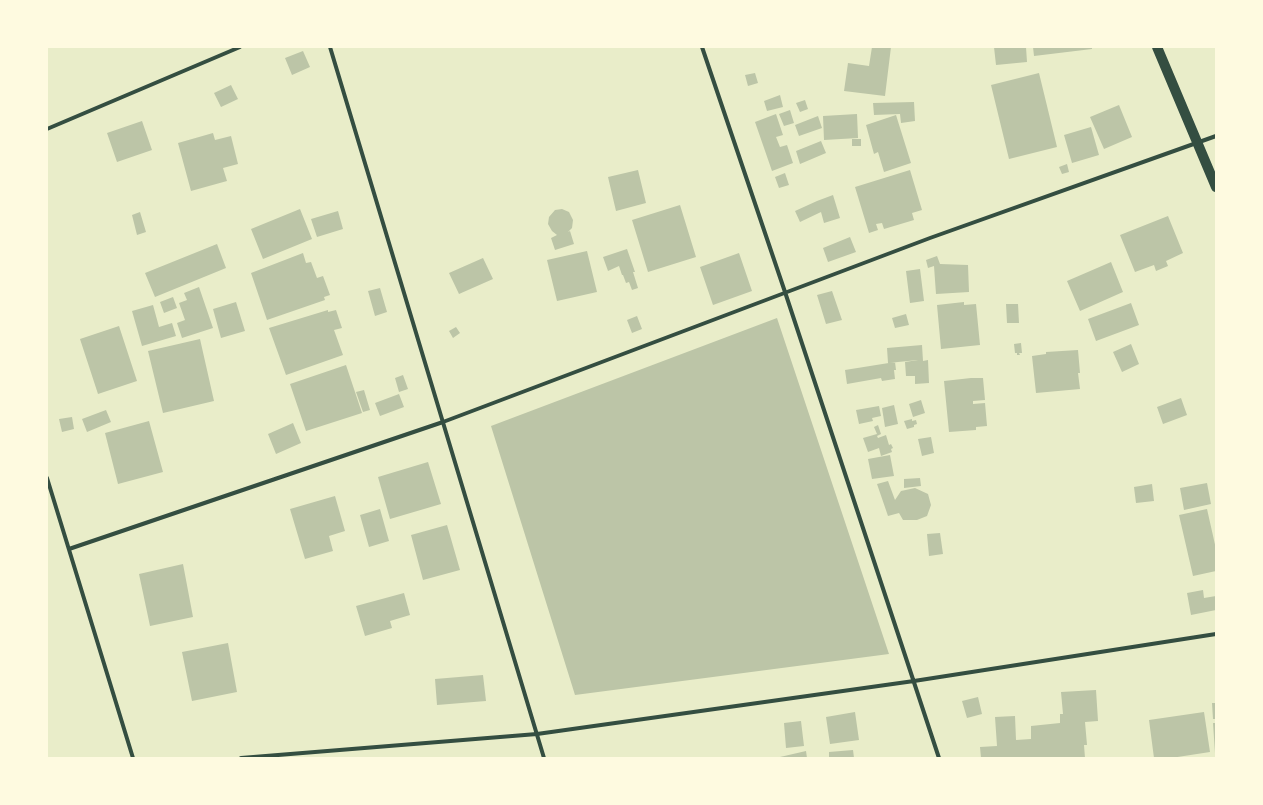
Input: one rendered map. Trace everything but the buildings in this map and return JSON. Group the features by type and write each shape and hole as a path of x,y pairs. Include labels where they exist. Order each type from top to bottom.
{"main road":[{"path":"1157,47 1216,187"}],"street":[{"path":"47,129 240,47"},
{"path":"330,47 544,758"},
{"path":"702,47 785,292 939,758"},
{"path":"69,549 444,422 930,238 1216,136"},
{"path":"47,478 133,758"},
{"path":"241,758 537,734 914,681 1216,634"}]}
